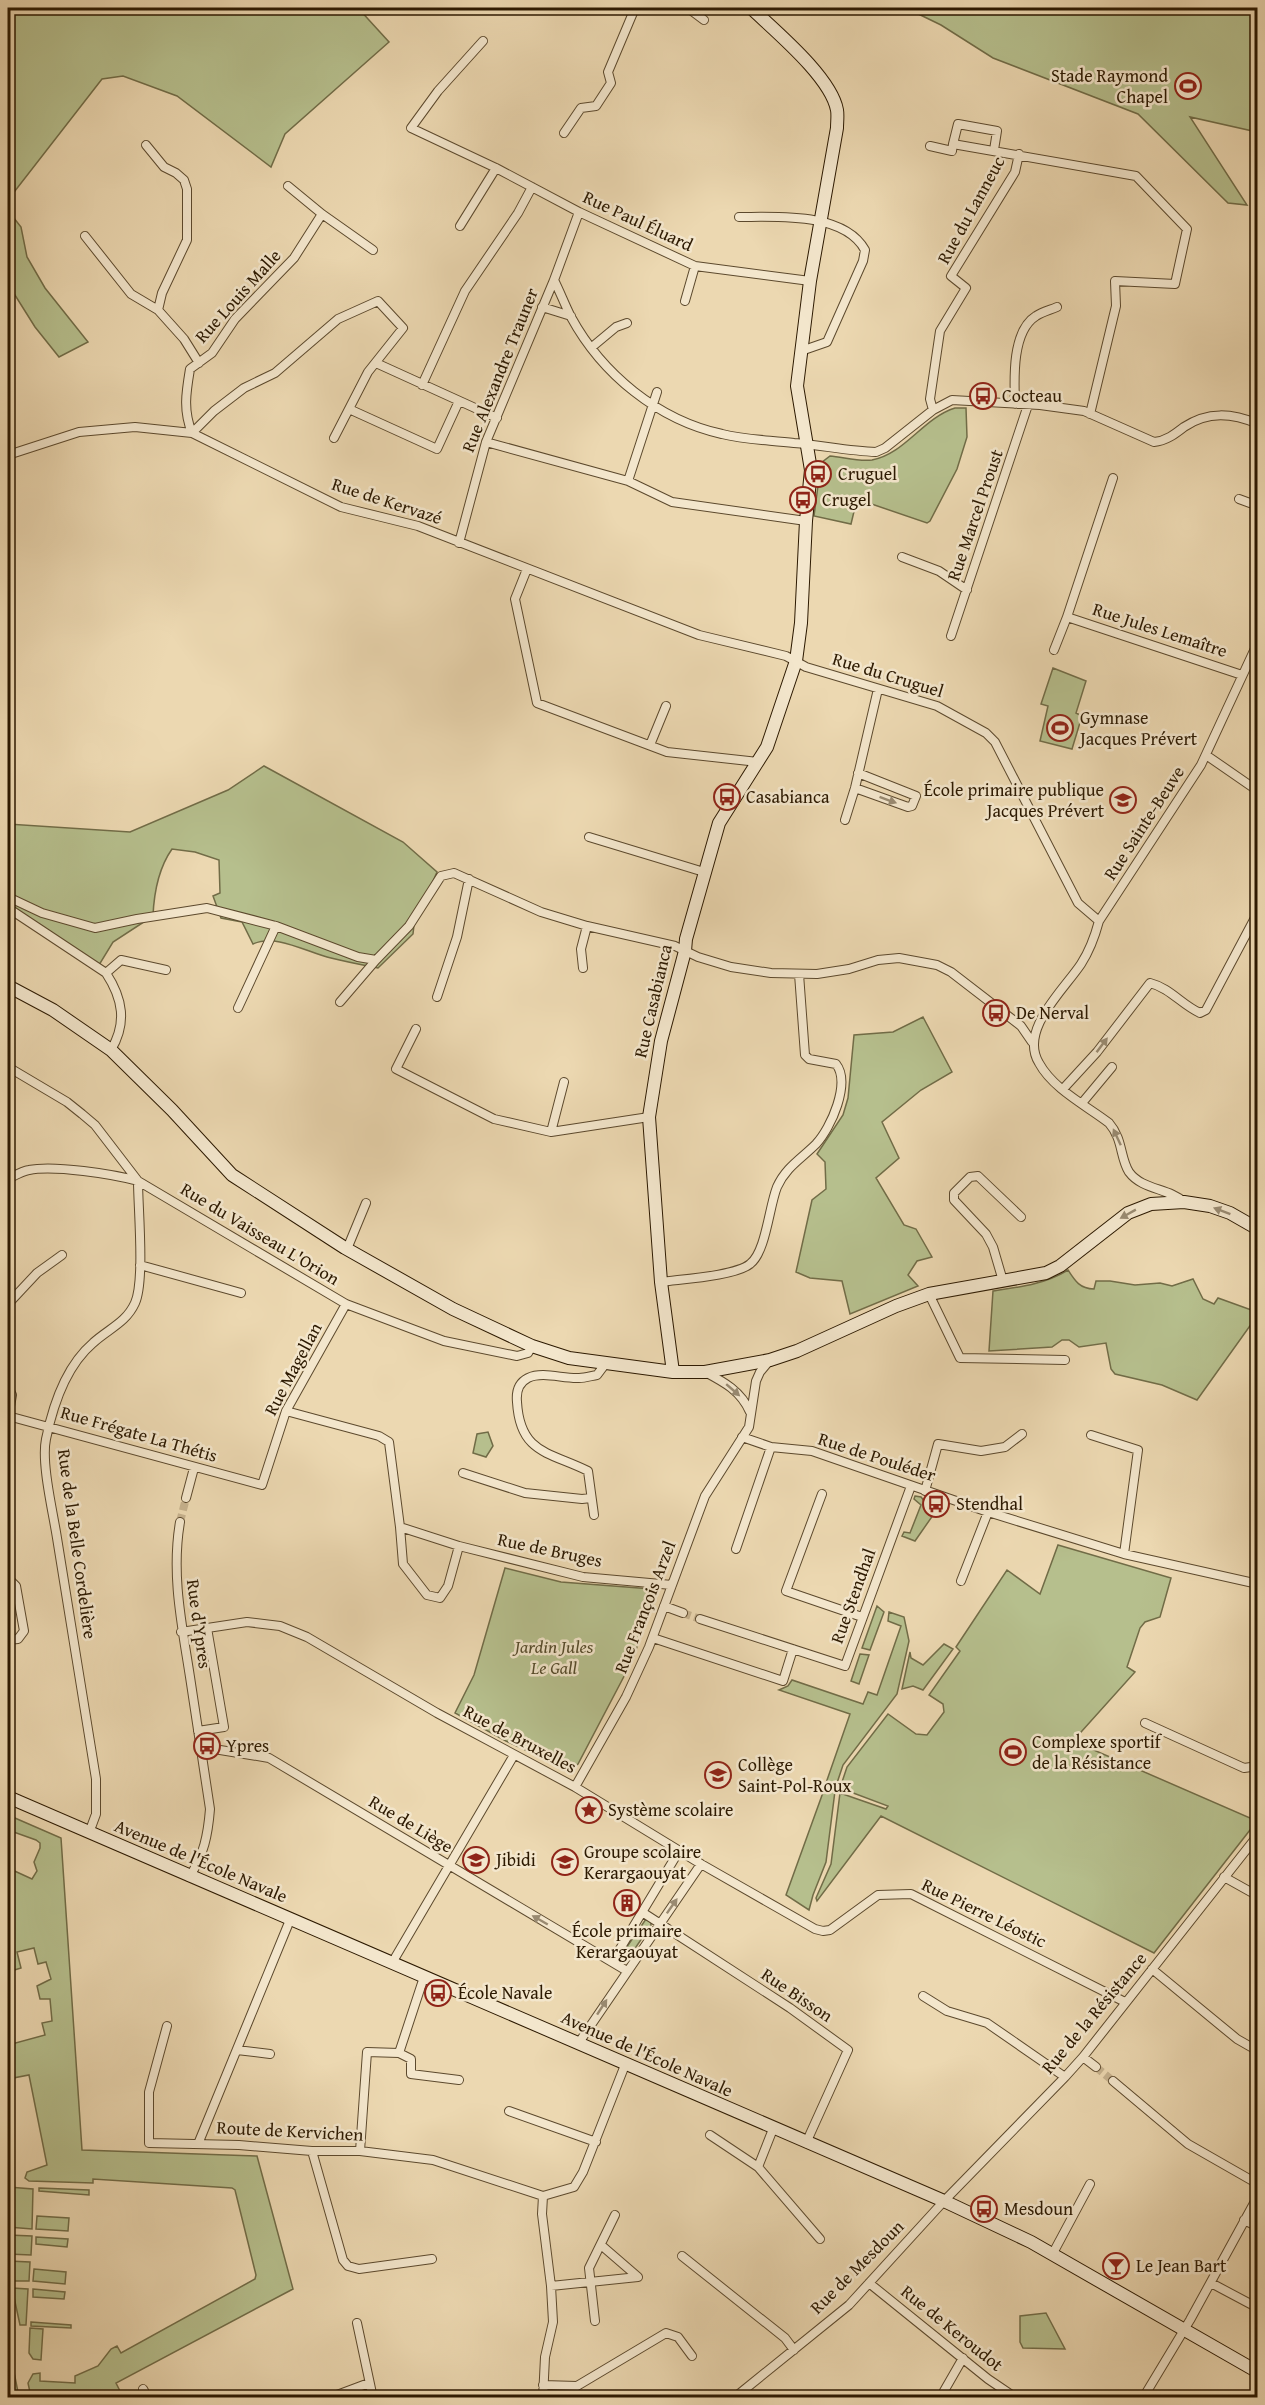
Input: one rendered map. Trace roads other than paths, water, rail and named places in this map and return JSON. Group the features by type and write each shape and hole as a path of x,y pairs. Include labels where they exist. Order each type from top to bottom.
{"street":[{"path":"564,133 580,108 596,106 611,82 608,72 635,8"},
{"path":"688,8 704,20"},
{"name":"Rue Casabianca","path":"673,1372 661,1282 649,1117 661,1041 685,951 686,939 719,822 758,762 773,730 796,661 801,623 811,470 797,386 810,281 837,128 837,110 831,93 821,77 751,8"},
{"name":"Rue Paul Éluard","path":"483,41 438,91 411,128 496,168 579,212 695,266 810,281"},
{"path":"953,144 958,124 997,131 994,150"},
{"name":"Rue du Lanneuc","path":"930,146 952,151 953,144 1136,176 1187,229 1174,284 1115,280 1116,306 1090,414"},
{"path":"146,145 164,167 176,172 184,180 188,189 187,240 162,293 158,310"},
{"name":"Rue du Lanneuc","path":"933,410 930,399 940,332 966,288 951,276 1015,172 1019,154"},
{"path":"460,226 496,168"},
{"path":"288,186 322,214 373,249"},
{"path":"422,385 465,291 518,213 532,187"},
{"name":"Rue Alexandre Trauner","path":"459,543 486,442 554,280 579,212"},
{"name":"Rue Louis Malle","path":"192,433 184,400 190,369 217,346 235,319 294,258 322,214"},
{"path":"739,217 820,220 860,240 865,250 863,261 827,342 801,351"},
{"path":"85,236 131,294 158,310 184,339 199,363"},
{"path":"685,301 695,266"},
{"path":"554,280 571,316 592,347 622,381 654,407 720,434 876,452 885,448 933,410 951,400 1084,411 1154,442 1162,441 1194,421 1207,416 1240,416 1257,424"},
{"path":"8,455 79,432 135,427 192,433 214,411 244,388 275,373 338,319 378,301 403,328 368,372 334,438"},
{"path":"542,307 571,316"},
{"path":"1015,404 1018,336 1036,316 1057,307"},
{"path":"592,347 616,327 627,323"},
{"path":"376,363 497,418"},
{"path":"628,481 657,392"},
{"path":"349,409 437,449 459,401"},
{"name":"Rue Marcel Proust","path":"951,636 1028,405"},
{"name":"Rue de Kervazé","path":"192,433 341,507 418,526 699,635 786,656 796,661"},
{"path":"486,442 628,481 672,502 806,520"},
{"name":"Rue Jules Lemaître","path":"1054,650 1113,478"},
{"path":"1239,499 1257,506"},
{"path":"902,557 939,571 968,590"},
{"path":"527,569 515,599 537,704 667,752 758,762"},
{"name":"Rue Jules Lemaître","path":"1067,617 1242,675"},
{"name":"Rue Sainte-Beuve","path":"1099,921 1206,755 1257,642"},
{"name":"Rue du Cruguel","path":"796,661 806,667 937,706 991,738 1078,903 1099,921"},
{"path":"845,820 855,788 878,688"},
{"path":"650,745 666,706"},
{"path":"1206,755 1257,791"},
{"path":"855,788 908,807 912,806 916,796 858,773"},
{"path":"589,837 704,872"},
{"path":"340,1002 376,960 410,926 441,876 454,873 541,912 587,926 675,946 731,967 771,973 817,974 849,969 878,960 899,958 922,961 951,972 1021,1026 1032,1042 1038,1062 1063,1089 1109,1123 1116,1132 1129,1171 1139,1180 1175,1195 1184,1202"},
{"path":"437,997 457,937 469,879"},
{"path":"8,897 42,913 95,928 207,908 276,926 358,957 376,960"},
{"path":"8,908 106,973 117,989 121,1001 117,1041 111,1050"},
{"path":"1063,1089 1097,1052 1150,983 1161,986 1193,1010 1200,1012 1206,1010 1257,912"},
{"path":"1032,1042 1040,1021 1082,962 1093,941 1099,921"},
{"path":"238,1008 276,926"},
{"path":"583,968 581,949 587,926"},
{"path":"106,973 121,960 166,970"},
{"path":"661,1282 733,1272 751,1263 760,1250 769,1211 784,1173 793,1162 817,1143 828,1127 841,1090 841,1073 836,1064 809,1059 805,1055 800,974"},
{"path":"8,986 53,1010 111,1050 172,1110 232,1175 347,1250 453,1309 532,1346 569,1358 673,1372 705,1372 770,1360 805,1348 896,1306 929,1294 1046,1273 1060,1266 1128,1213 1151,1204 1184,1202 1210,1206 1230,1213 1257,1229"},
{"path":"1021,1026 1040,1021"},
{"path":"416,1029 396,1069 495,1119 551,1132 649,1117"},
{"name":"Rue du Vaisseau L'Orion","path":"8,1067 67,1102 88,1120 138,1181 346,1304 444,1341 517,1356 528,1353 532,1346"},
{"path":"1082,1103 1112,1067"},
{"path":"551,1132 564,1082"},
{"path":"8,1179 29,1170 68,1170 119,1176 138,1181"},
{"path":"1003,1281 993,1247 986,1234 954,1200 954,1193 970,1177 978,1176 1021,1217"},
{"name":"Rue de la Belle Cordelière","path":"89,1833 96,1814 96,1779 45,1450 59,1395 69,1372 84,1351 126,1318 136,1301 140,1264 138,1181"},
{"path":"347,1250 366,1203"},
{"path":"8,1304 37,1273 62,1255"},
{"path":"140,1264 241,1293"},
{"path":"929,1294 960,1358 1065,1360"},
{"name":"Rue Magellan","path":"262,1485 286,1411 346,1304"},
{"path":"742,1437 749,1427 752,1415 756,1381 770,1360"},
{"path":"594,1515 588,1471 547,1455 527,1437 518,1417 516,1392 530,1377 543,1375 580,1378 597,1375 606,1363"},
{"path":"705,1372 728,1384 747,1404 752,1415"},
{"name":"Rue Frégate La Thétis","path":"8,1388 12,1395 8,1417 50,1426 194,1468 262,1485"},
{"path":"286,1411 379,1436 389,1442 403,1564 427,1595 440,1598 448,1586 459,1546"},
{"path":"925,1491 938,1444 981,1451 1005,1447 1022,1434"},
{"path":"1091,1435 1138,1450 1124,1554"},
{"name":"Rue de Pouléder","path":"742,1437 771,1447 812,1451 988,1512 1124,1554 1257,1584"},
{"name":"Rue François Arzel","path":"575,1787 626,1697 653,1638 705,1496 742,1437"},
{"path":"736,1549 771,1447"},
{"path":"186,1498 194,1468"},
{"path":"463,1473 525,1493 591,1498"},
{"name":"Rue Stendhal","path":"700,1619 845,1665 911,1486"},
{"path":"822,1494 786,1591 862,1617"},
{"path":"961,1581 988,1512"},
{"name":"Rue d'Ypres","path":"180,1522 175,1548 181,1632 210,1809 208,1838 196,1868 189,1877"},
{"name":"Rue de Bruges","path":"400,1527 459,1546 583,1577 672,1585"},
{"path":"8,1578 16,1586 24,1631 18,1639 8,1640"},
{"path":"664,1606 683,1613"},
{"name":"Rue de Bruxelles","path":"181,1632 247,1622 280,1626 307,1637 437,1713 575,1787 679,1851 815,1929 830,1930"},
{"name":"Rue d'Ypres","path":"198,1731 224,1727 207,1628"},
{"path":"653,1638 783,1681 793,1649"},
{"path":"1145,1724 1244,1768 1257,1766"},
{"name":"Rue de Liège","path":"201,1750 214,1749 269,1758 627,1971"},
{"path":"392,1963 514,1755"},
{"name":"Avenue de l'École Navale","path":"8,1797 806,2144 944,2201 1031,2242 1257,2372"},
{"name":"Rue de la Résistance","path":"944,2201 1083,2057 1257,1835"},
{"path":"612,1962 679,1851"},
{"path":"578,2044 701,1864"},
{"path":"1224,1877 1257,1896"},
{"name":"Rue Pierre Léostic","path":"830,1930 878,1895 911,1894 1125,2002"},
{"name":"Rue Bisson","path":"642,1912 790,2008 848,2050 806,2144"},
{"path":"198,2144 290,1920"},
{"path":"1152,1968 1237,2038 1257,2051"},
{"path":"399,2054 424,1977"},
{"path":"923,1996 947,2011 987,2023 1065,2077"},
{"name":"Route de Kervichen","path":"167,2026 149,2092 149,2143 312,2151 360,2151 433,2160 543,2196"},
{"path":"237,2050 270,2054"},
{"path":"360,2151 367,2052 399,2054 411,2059 411,2074 459,2079"},
{"path":"1083,2057 1096,2067"},
{"path":"543,2397 545,2357 553,2322 542,2214 543,2196 574,2187 596,2142 625,2065"},
{"path":"1113,2081 1188,2144 1257,2184"},
{"path":"509,2111 596,2142"},
{"path":"758,2166 773,2129"},
{"path":"710,2135 758,2166 820,2239"},
{"path":"312,2151 337,2243 343,2260 348,2266 358,2269 432,2259"},
{"path":"1052,2255 1090,2184"},
{"path":"1143,2397 1185,2329 1257,2196"},
{"name":"Rue de Mesdoun","path":"734,2397 849,2305 944,2201"},
{"path":"595,2321 589,2268 615,2215"},
{"path":"1244,2220 1257,2228"},
{"path":"551,2286 638,2277 601,2245"},
{"path":"682,2256 785,2338 794,2350"},
{"name":"Rue de Keroudot","path":"869,2283 988,2379 1016,2397"},
{"path":"1211,2283 1257,2308"},
{"path":"357,2323 373,2397"},
{"path":"543,2385 578,2386 666,2332 678,2337 692,2356"},
{"path":"940,2397 963,2358"},
{"path":"329,2397 369,2383"}],"tunnel":[{"path":"180,1522 186,1498"},
{"path":"683,1613 700,1619"},
{"path":"1096,2067 1113,2081"}],"place":[{"name":"Stade Raymond Chapel","path":"1188,86"},
{"name":"Cocteau","path":"983,396"},
{"name":"Cruguel","path":"818,474"},
{"name":"Crugel","path":"803,500"},
{"name":"Gymnase Jacques Prévert","path":"1060,728"},
{"name":"Casabianca","path":"727,797"},
{"name":"École primaire publique Jacques Prévert","path":"1123,800"},
{"name":"De Nerval","path":"996,1013"},
{"name":"Stendhal","path":"936,1504"},
{"name":"Ypres","path":"207,1746"},
{"name":"Complexe sportif de la Résistance","path":"1013,1752"},
{"name":"Collège Saint-Pol-Roux","path":"718,1775"},
{"name":"Système scolaire","path":"589,1810"},
{"name":"Jibidi","path":"476,1860"},
{"name":"Groupe scolaire Kerargaouyat","path":"565,1862"},
{"name":"École primaire Kerargaouyat","path":"627,1903"},
{"name":"École Navale","path":"438,1993"},
{"name":"Mesdoun","path":"984,2209"},
{"name":"Le Jean Bart","path":"1116,2266"}],"park label":[{"name":"Jardin Jules Le Gall","path":"554,1657"}]}
